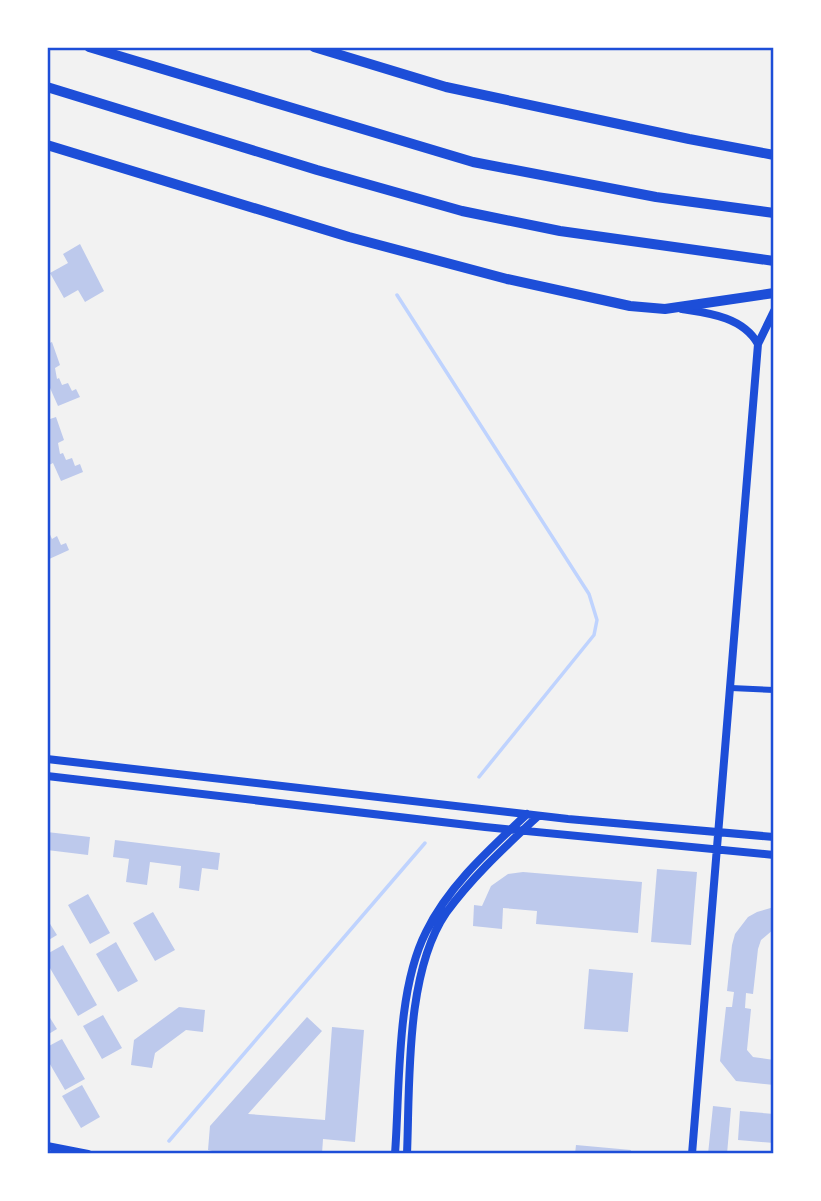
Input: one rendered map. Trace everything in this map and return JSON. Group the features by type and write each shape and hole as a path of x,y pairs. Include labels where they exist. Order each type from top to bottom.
{"highway":[{"path":"89,47 473,162 656,197 774,214"},
{"path":"47,87 317,170 462,211 560,231 774,261"}],"main road":[{"path":"314,47 446,87 774,155"},
{"path":"47,145 349,237 507,279 630,306 665,309 774,293"}],"street":[{"path":"676,308 709,313 735,322 753,335 758,344"},
{"path":"692,1154 758,344 774,311"},
{"path":"731,688 774,690"},
{"path":"47,759 538,816 774,836"},
{"path":"47,776 485,827 774,855"},
{"path":"395,1154 406,1005 413,967 425,933 439,909 475,864 527,814"},
{"path":"407,1154 415,1005 429,949 446,914 482,870 538,816"},
{"path":"47,1146 88,1154"}],"building":[{"path":"80,244 104,291 85,302 78,290 64,298 50,273 68,263 63,254"},
{"path":"52,342 60,365 55,368 57,379 59,378 62,385 68,383 72,391 76,389 80,397 58,406 50,388 47,389 47,344"},
{"path":"56,417 64,440 58,443 60,454 63,453 66,460 72,458 75,466 80,464 83,472 61,481 53,463 47,466 47,420"},
{"path":"47,528 52,539 57,536 61,545 66,543 69,550 47,560"},
{"path":"47,832 90,837 88,855 47,850"},
{"path":"115,840 220,853 218,870 202,868 199,891 179,888 181,866 150,862 147,885 126,882 129,859 113,857"},
{"path":"657,869 697,872 691,945 651,942"},
{"path":"523,872 642,882 638,933 536,924 537,911 503,908 502,929 473,926 474,905 482,906 491,886 508,874"},
{"path":"88,894 110,933 90,944 68,905"},
{"path":"774,907 774,929 761,940 753,994 746,993 745,1008 751,1009 747,1050 753,1057 774,1060 774,1085 736,1081 720,1061 726,1007 732,1007 734,992 727,991 732,945 735,934 748,917"},
{"path":"153,912 175,950 155,961 133,923"},
{"path":"47,919 57,935 47,941"},
{"path":"116,942 138,981 118,992 96,954"},
{"path":"63,945 97,1005 78,1016 47,963 47,954"},
{"path":"589,969 633,973 628,1032 584,1029"},
{"path":"179,1007 205,1010 203,1032 186,1030 155,1053 152,1068 131,1065 134,1040"},
{"path":"47,1013 57,1029 47,1035"},
{"path":"103,1015 122,1048 102,1059 83,1026"},
{"path":"307,1017 322,1031 248,1114 325,1120 332,1027 364,1030 355,1142 323,1139 322,1154 225,1154 208,1150 210,1126"},
{"path":"62,1039 85,1079 65,1090 47,1059 47,1047"},
{"path":"82,1085 100,1117 81,1128 62,1096"},
{"path":"713,1106 731,1108 727,1154 708,1154"},
{"path":"740,1111 774,1114 774,1143 738,1140"},
{"path":"576,1145 631,1150 630,1154 575,1154"}],"waterway":[{"path":"397,295 589,594 597,620 594,635 479,777"},
{"path":"169,1141 425,843"}]}
